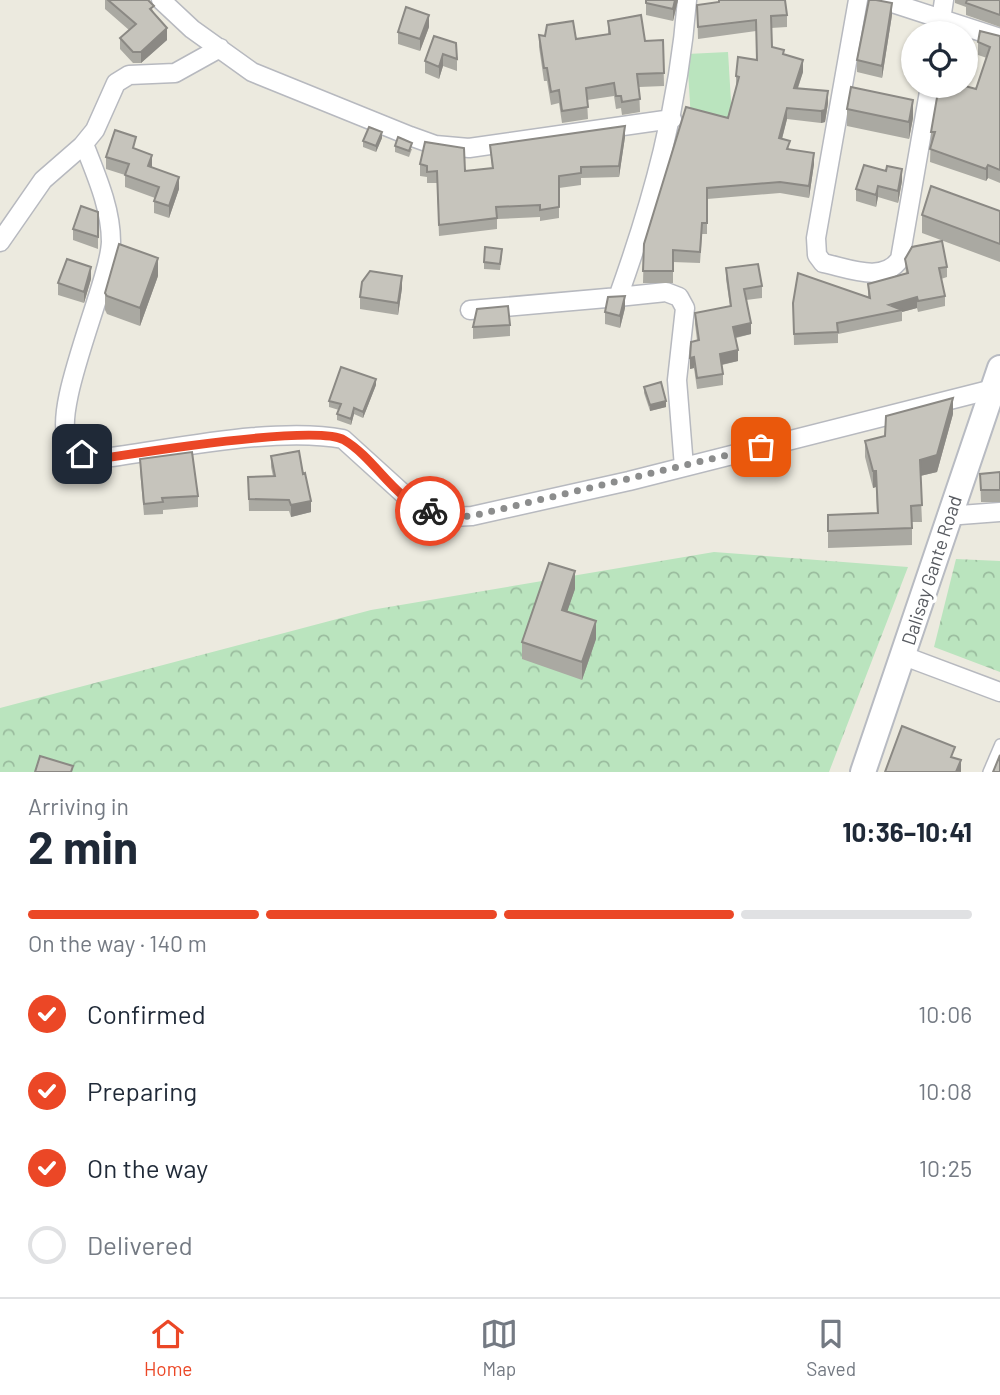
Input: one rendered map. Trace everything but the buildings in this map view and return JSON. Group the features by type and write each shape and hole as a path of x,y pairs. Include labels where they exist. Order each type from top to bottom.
{"main road":[{"name":"Dalisay Gante Road","path":"863,772 904,656 947,516 998,381"}],"street":[{"path":"161,0 192,29 252,72 435,145 469,148 672,119"},
{"path":"618,297 654,192 672,119 687,0"},
{"path":"858,0 816,238 817,255 823,262 881,274 893,270 900,259 928,98"},
{"path":"883,0 1000,38"},
{"path":"0,242 43,180 84,144 94,130 116,83 129,75 175,73 220,48"},
{"path":"84,144 104,198 111,243 102,286 73,378 63,429 70,445 82,454 105,458 292,436 343,439 419,508 452,517 515,508 684,467 998,381"},
{"path":"470,310 666,292 679,297 685,308 677,380 684,467"},
{"path":"947,516 1000,512"},
{"path":"904,656 1000,692"}],"lane":[{"path":"988,772 1000,744"}],"green space":[{"path":"728,52 732,118 691,120 687,54"},
{"path":"714,552 908,567 829,772 0,772 0,708 371,610"},
{"path":"956,559 1000,561 1000,672 934,647"}],"way so far":[{"path":"430,511 452,517 515,508 761,447"}],"route":[{"path":"82,454 105,458 160,449 292,436 343,439 377,468 403,496 419,508 430,511"}]}
